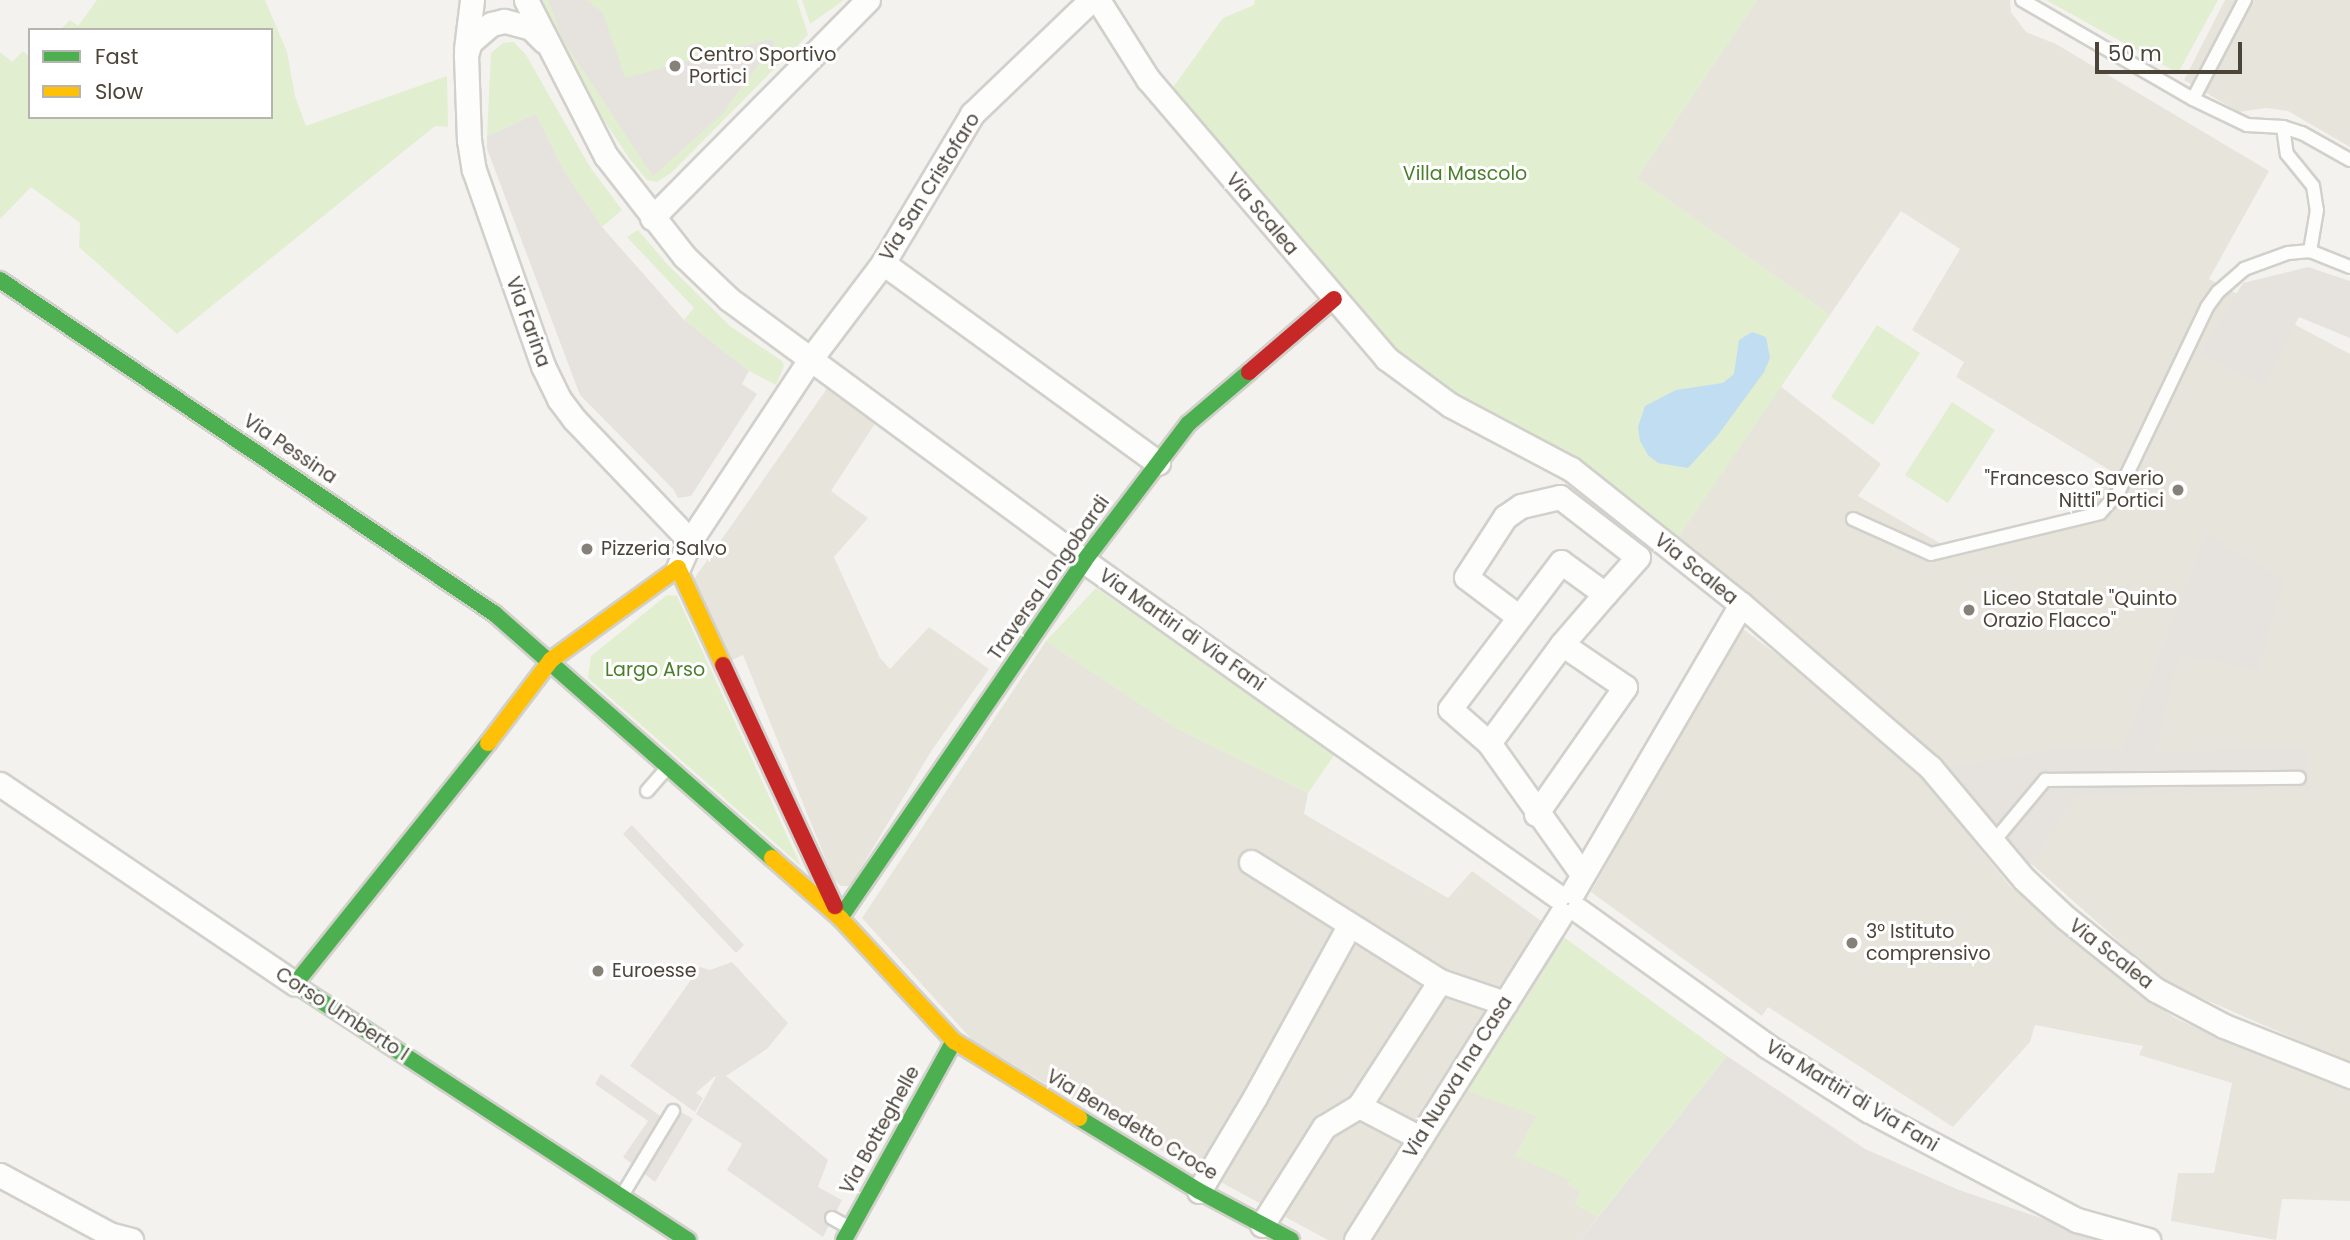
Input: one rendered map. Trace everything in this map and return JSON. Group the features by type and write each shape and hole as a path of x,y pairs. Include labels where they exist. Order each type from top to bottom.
{"main road":[{"name":"Via Pessina","path":"0,281 495,614 551,660"},
{"name":"Traversa Longobardi","path":"840,918 1084,561 1188,424 1334,299"},
{"path":"295,984 451,791 551,660 678,568 840,918"},
{"path":"551,660 840,918"},
{"name":"Via Benedetto Croce","path":"840,918 954,1041 1199,1191 1291,1240"},
{"name":"Corso Umberto I","path":"295,984 688,1240"},
{"name":"Via Botteghelle","path":"847,1234 954,1041"}],"street":[{"name":"Via Farina","path":"472,0 466,55 469,140 474,170 543,366 559,399 574,419 690,541"},
{"path":"526,0 606,156 652,218 684,256 729,299 812,357"},
{"path":"652,218 868,0"},
{"name":"Via San Cristofaro","path":"690,541 812,357 883,263 972,114 1091,0"},
{"name":"Via Scalea","path":"1098,0 1148,79 1386,358 1450,405 1571,469 1741,604 1930,767 2024,879 2066,918 2156,990 2224,1026 2350,1076"},
{"path":"466,55 479,32 504,21 531,28 546,43"},
{"path":"883,263 1158,463"},
{"name":"Via Martiri di Via Fani","path":"812,357 1084,561 1570,897 1767,1046 1868,1110 2077,1220 2148,1240"},
{"path":"1489,743 1562,645 1638,557 1560,497 1521,506 1505,517 1466,577 1519,617"},
{"path":"678,568 690,541"},
{"path":"1570,897 1536,814 1489,743 1450,709 1561,562 1605,594"},
{"name":"Via Nuova Ina Casa","path":"1356,1240 1570,897 1741,604"},
{"path":"1536,814 1625,687 1562,645"},
{"name":"Corso Umberto I","path":"0,784 295,984"},
{"path":"1251,862 1440,981 1505,1003"},
{"path":"1199,1191 1255,1097 1349,926"},
{"path":"1262,1225 1324,1127 1359,1106 1440,981"},
{"path":"1359,1106 1420,1138"},
{"path":"0,1175 115,1238"}],"lane":[{"path":"2022,0 2193,99 2247,125 2283,127 2302,133 2350,160"},
{"path":"2193,99 2245,0"},
{"path":"2283,127 2287,154 2313,186 2317,210 2310,251"},
{"path":"1853,519 1931,554 2100,513 2118,493 2207,307 2244,270 2288,254 2310,251 2350,267"},
{"path":"647,791 669,766"},
{"path":"1994,841 2046,780 2298,778"},
{"path":"621,1196 673,1111"},
{"path":"832,1218 847,1234"}],"shaded area":[{"path":"548,0 587,0 603,13 625,78 771,39 775,42 722,114 653,176 563,40"},
{"path":"1757,0 2010,0 2011,12 2026,32 2056,44 2269,171 2209,279 2350,354 2350,1063 2165,982 2028,861 1934,757 1773,616 1675,542 1780,386 1881,464 1858,496 1943,545 2075,511 2092,501 2111,471 1956,377 1964,362 1912,330 1960,249 1901,211 1830,315 1637,178"},
{"path":"2225,0 2350,0 2350,147 2288,111 2266,108 2239,112 2184,80"},
{"path":"536,114 563,169 602,227 684,320 749,371 742,384 757,394 691,496 678,498 673,489 580,395 487,149 487,136"},
{"path":"2308,267 2350,281 2350,338 2299,317 2264,386 2199,355 2243,283"},
{"path":"828,387 876,422 831,491 868,518 834,557 880,658 890,669 929,627 989,669 932,750 850,886 841,886 834,880 743,655 732,660 694,579"},
{"path":"2206,534 2284,579 2258,671 2179,654 2156,752 2306,748 2310,789 2075,797 2025,872 1939,769 2059,748 2122,750"},
{"path":"1739,626 1863,719 1923,773 1948,810 2011,887 2137,992 2175,1018 2227,1042 2350,1090 2350,1201 2282,1199 2276,1240 2171,1221 2178,1173 2214,1173 2232,1083 2139,1055 2143,1046 2035,1025 2030,1042 1953,1127 1768,1007 1762,1016 1591,892"},
{"path":"1046,641 1178,729 1308,793 1304,814 1448,898 1472,871 1565,938 1469,1090 1536,1116 1571,1180 1568,1184 1581,1192 1575,1204 1598,1217 1580,1240 1328,1240 1137,1137 973,1041 862,918"},
{"path":"632,825 744,945 736,953 623,834"},
{"path":"732,962 788,1023 767,1049 726,1076 828,1160 818,1187 842,1200 823,1237 727,1170 742,1144 696,1114 716,1077 726,1075 714,1077 696,1093 703,1098 695,1112 630,1066 700,967 710,970"},
{"path":"1727,1056 1865,1149 1959,1190 2105,1240 1580,1240"},
{"path":"601,1074 673,1125 681,1112 693,1119 655,1182 623,1157 648,1121 595,1084"}],"green space":[{"path":"97,0 265,0 287,52 295,96 306,126 447,76 448,127 435,126 177,334 79,247 80,223 31,187 0,219 0,52 12,62 23,51 28,55 28,119 273,119 273,28 62,28 70,20 78,26"},
{"name":"Centro Sportivo Portici","path":"540,0 797,0 808,35 671,173 657,182 647,180 629,158 588,96"},
{"path":"802,0 844,0 810,24"},
{"name":"Villa Mascolo","path":"1255,0 1757,0 1637,178 1830,315 1675,542 1387,351 1169,93 1223,18 1254,5"},
{"path":"2046,0 2218,0 2178,73"},
{"path":"514,42 526,55 590,167 622,210 602,227 563,169 536,114 487,136 491,53 503,43"},
{"path":"638,230 668,265 730,326 782,361 784,366 776,385 749,371 684,320 694,308 627,237"},
{"path":"1877,325 1920,353 1873,425 1831,397"},
{"path":"1952,402 1995,430 1948,503 1905,475"},
{"path":"1096,588 1335,754 1308,793 1178,729 1046,641"},
{"name":"Largo Arso","path":"667,595 677,596 801,866 588,678 591,656"},
{"path":"1565,938 1727,1056 1598,1217 1575,1204 1581,1192 1568,1184 1570,1180 1515,1156 1536,1116 1468,1091"}],"water":[{"path":"1752,332 1766,337 1770,358 1764,372 1718,435 1688,468 1658,463 1648,455 1640,441 1638,427 1645,406 1676,390 1723,383 1734,374 1739,340"}],"traffic: fast":[{"path":"0,280 495,614 772,858"},
{"path":"840,918 1084,561 1188,424 1249,372"},
{"path":"488,743 295,984 688,1240"},
{"path":"844,1240 954,1041"},
{"path":"1079,1118 1199,1191 1291,1240"}],"traffic: slow":[{"path":"488,743 551,660 678,568 723,665"},
{"path":"772,858 840,918 954,1041 1079,1118"}],"traffic: jam":[{"path":"1249,372 1334,299"},
{"path":"723,665 835,906"}],"place":[{"name":"Centro Sportivo Portici","path":"675,66"},
{"name":"\"Francesco Saverio Nitti\" Portici","path":"2178,490"},
{"name":"Pizzeria Salvo","path":"587,549"},
{"name":"Liceo Statale \"Quinto Orazio Flacco\"","path":"1969,610"},
{"name":"3° Istituto comprensivo","path":"1852,943"},
{"name":"Euroesse","path":"598,971"}]}
